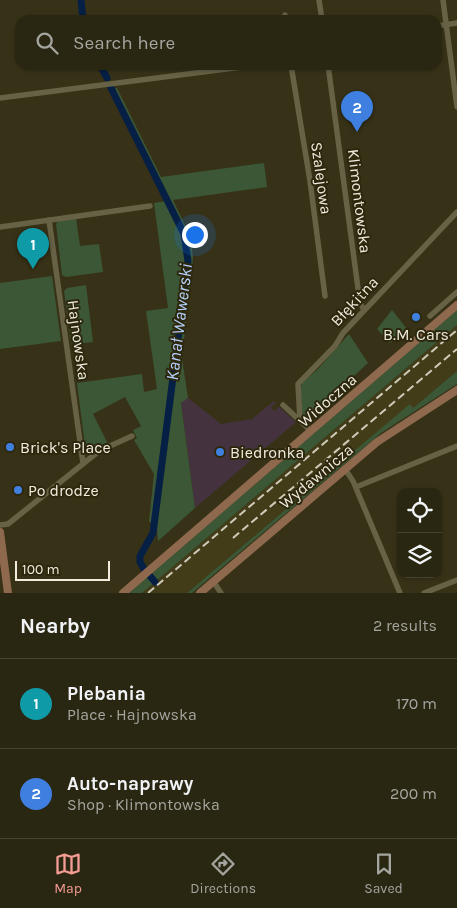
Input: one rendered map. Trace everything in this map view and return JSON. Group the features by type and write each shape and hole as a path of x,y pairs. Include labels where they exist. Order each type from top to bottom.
{"main road":[{"name":"Widoczna","path":"122,593 457,305"},
{"name":"Wydawnicza","path":"200,593 388,434 457,390"},
{"path":"0,532 8,593"}],"street":[{"path":"319,0 321,15"},
{"path":"443,0 457,107"},
{"path":"442,25 457,23"},
{"path":"0,98 219,70"},
{"name":"Szalejowa","path":"292,70 310,181 325,296"},
{"name":"Klimontowska","path":"329,70 360,303 364,310"},
{"path":"0,226 150,206"},
{"name":"Błękitna","path":"300,420 298,384 335,346 340,336 364,310 457,212"},
{"name":"Hajnowska","path":"49,220 83,463"},
{"path":"430,316 457,292"},
{"path":"283,405 311,431"},
{"path":"0,525 8,524 99,451 132,436"},
{"path":"356,487 457,446"},
{"path":"345,469 356,487 400,593"},
{"path":"424,593 457,580"},
{"path":"213,581 221,593"}],"shaded area":[{"path":"457,325 457,371 413,408 343,460 187,593 142,593"},
{"path":"188,398 221,424 252,419 274,401 276,403 271,407 274,411 279,407 296,422 195,508 181,402"}],"green space":[{"path":"117,88 161,177 264,163 267,187 173,200 191,238 193,258 182,358 188,398 181,403 195,508 158,541 157,530 149,521 154,474 134,440 137,438 133,430 141,426 125,397 93,414 108,444 98,450 85,446 77,383 142,374 144,392 157,389 146,311 168,308 154,203 166,201 110,89"},
{"path":"76,218 80,246 99,244 103,272 66,277 62,275 56,224 58,221"},
{"path":"52,276 61,341 0,349 0,283"},
{"path":"86,285 93,342 75,344 71,342 64,291 67,288"},
{"path":"392,310 407,329 390,343 377,329"},
{"path":"457,310 457,325 142,593 129,593"},
{"path":"349,334 368,363 305,421 303,419 300,392 302,383 318,369"},
{"path":"457,371 457,384 381,433 192,593 187,593 405,408 410,404 413,408"}],"waterway":[{"name":"Kanał Wawerski","path":"81,0 82,15"},
{"name":"Kanał Wawerski","path":"103,70 107,78"},
{"name":"Kanał Wawerski","path":"111,88 184,234 188,261 153,533 140,556 140,562 144,569"},
{"name":"Kanał Wawerski","path":"150,576 155,582"}],"railway":[{"path":"148,593 457,330"},
{"path":"233,538 457,349"}],"place":[{"name":"Auto-naprawy","path":"357,132"},
{"name":"Plebania","path":"33,269"},
{"name":"B.M. Cars","path":"416,317"},
{"name":"Brick's Place","path":"10,447"},
{"name":"Biedronka","path":"220,452"},
{"name":"Po drodze","path":"18,490"}]}
